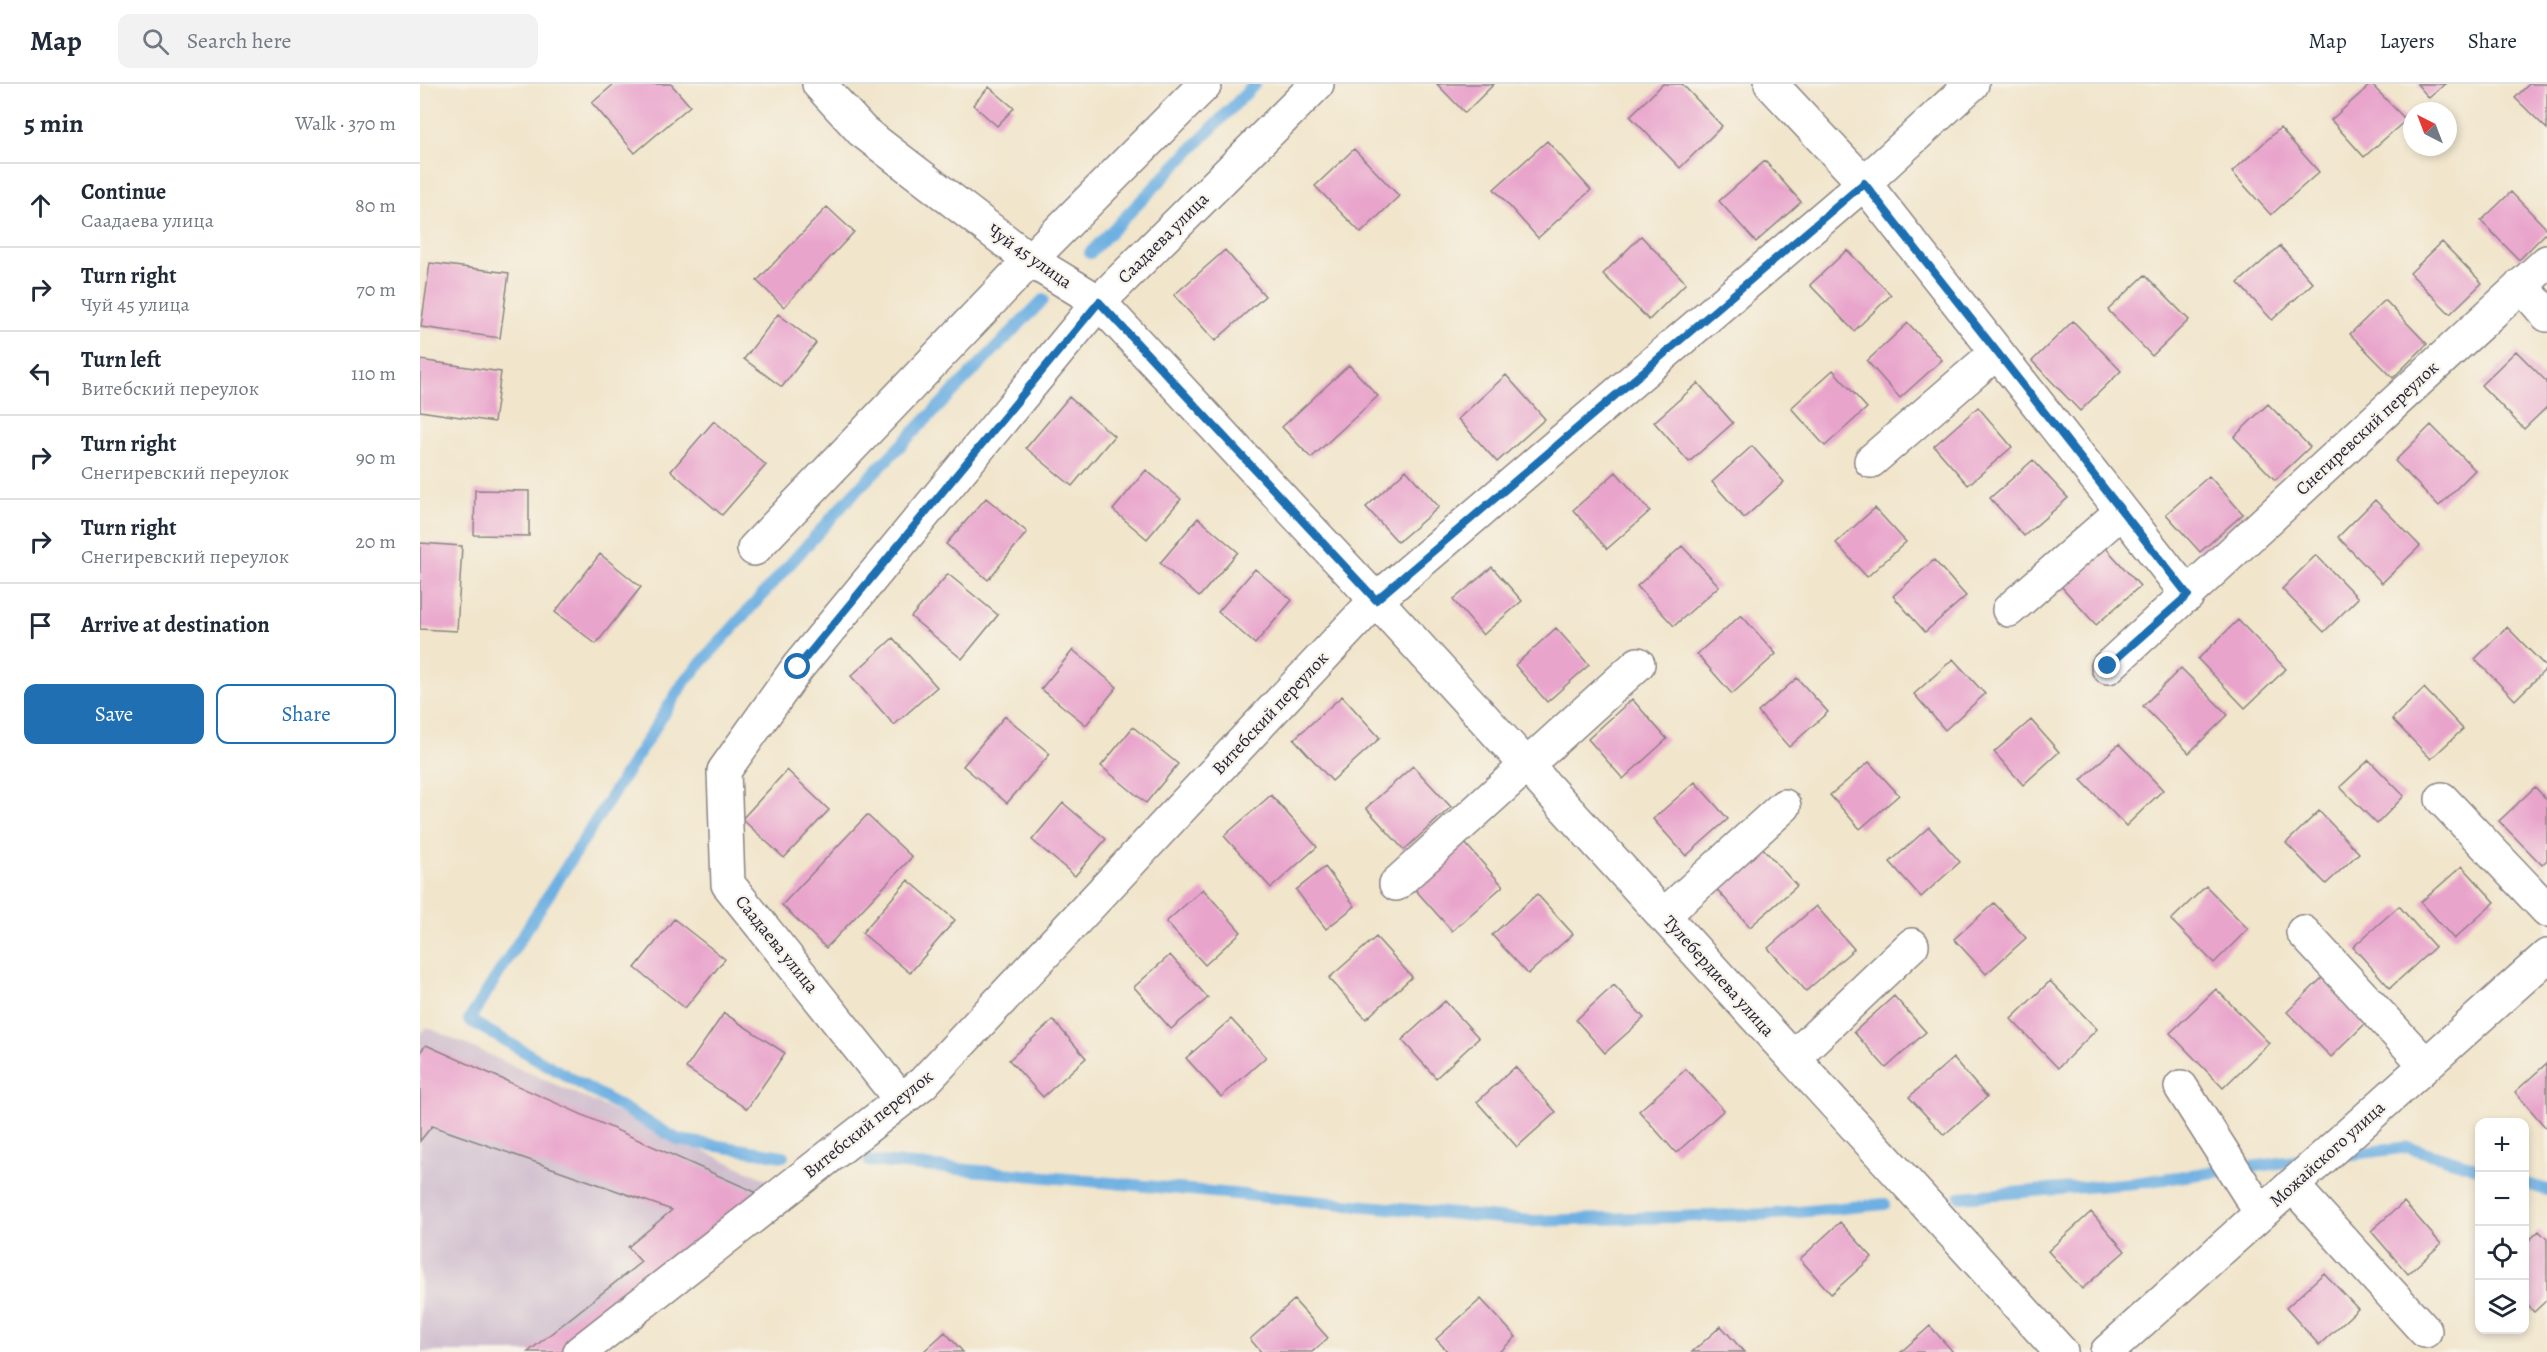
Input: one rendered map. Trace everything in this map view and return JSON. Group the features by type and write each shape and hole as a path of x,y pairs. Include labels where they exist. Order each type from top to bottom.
{"street":[{"name":"Чуй 45 улица","path":"819,84 862,131 1030,260 1099,302 1376,600"},
{"path":"754,549 1030,260 1205,84"},
{"name":"Саадаева улица","path":"901,1100 728,884 724,771 798,667 1099,302 1317,84"},
{"path":"1771,84 1864,183 2188,595"},
{"name":"Витебский переулок","path":"580,1352 923,1083 1376,600 1864,183 1972,84"},
{"name":"Снегиревский переулок","path":"2108,666 2188,595 2547,262"},
{"path":"2521,285 2547,315"},
{"path":"1871,461 1997,352"},
{"path":"2009,610 2122,511"},
{"name":"Тулебердиева улица","path":"1376,600 2061,1352"},
{"path":"1396,884 1638,664"},
{"path":"2442,799 2547,910"},
{"path":"1663,916 1784,806"},
{"path":"2303,932 2426,1065"},
{"path":"1793,1058 1912,945"},
{"name":"Можайского улица","path":"2107,1352 2547,956"},
{"path":"2181,1087 2261,1213"},
{"path":"2292,1185 2425,1331"}],"shaded area":[{"path":"427,1027 775,1183 559,1352 420,1352 420,1035"}],"building":[{"path":"614,84 671,84 690,106 635,153 592,103"},
{"path":"1437,84 1494,84 1465,113"},
{"path":"1663,84 1682,84 1722,126 1680,168 1630,116"},
{"path":"2371,84 2403,117 2403,123 2364,157 2331,120"},
{"path":"2417,84 2445,84 2429,98"},
{"path":"2529,84 2547,84 2547,129 2515,98"},
{"path":"989,87 1014,108 997,126 973,105"},
{"path":"2280,128 2319,172 2271,215 2232,172"},
{"path":"1547,141 1591,190 1538,238 1494,189"},
{"path":"1354,149 1399,196 1361,233 1315,186"},
{"path":"1765,161 1801,202 1756,242 1719,201"},
{"path":"2511,192 2547,229 2547,232 2519,260 2481,221"},
{"path":"827,207 854,232 784,307 757,281"},
{"path":"1641,236 1686,283 1649,320 1603,274"},
{"path":"2442,242 2482,283 2450,314 2410,273"},
{"path":"2280,246 2313,283 2272,320 2238,283"},
{"path":"1225,250 1265,296 1215,341 1174,295"},
{"path":"1847,250 1891,295 1854,331 1810,285"},
{"path":"430,263 509,273 500,338 421,327"},
{"path":"2145,275 2189,320 2152,356 2108,310"},
{"path":"2385,300 2427,344 2393,378 2350,334"},
{"path":"778,314 816,343 782,387 744,359"},
{"path":"2073,321 2121,371 2080,411 2032,361"},
{"path":"1908,323 1942,360 1900,398 1867,361"},
{"path":"2516,351 2547,382 2547,407 2524,429 2481,385"},
{"path":"420,360 501,372 494,422 420,411"},
{"path":"1349,365 1378,396 1311,458 1282,427"},
{"path":"1833,370 1867,408 1825,446 1791,408"},
{"path":"1506,375 1545,419 1497,462 1458,419"},
{"path":"1698,383 1733,423 1689,462 1654,422"},
{"path":"1069,397 1114,436 1072,486 1026,448"},
{"path":"2268,404 2310,447 2275,480 2234,437"},
{"path":"1978,407 2012,447 1968,485 1934,446"},
{"path":"714,421 766,465 722,515 671,471"},
{"path":"2431,425 2475,470 2439,506 2395,461"},
{"path":"1752,446 1784,482 1744,518 1712,482"},
{"path":"2033,460 2068,498 2024,536 1990,498"},
{"path":"1146,470 1181,499 1147,539 1113,510"},
{"path":"1406,470 1439,507 1398,542 1366,507"},
{"path":"1616,472 1650,511 1607,549 1573,510"},
{"path":"2209,476 2243,514 2200,552 2166,514"},
{"path":"475,490 529,491 529,536 474,535"},
{"path":"986,498 1027,532 988,580 946,544"},
{"path":"2375,500 2420,546 2382,583 2338,537"},
{"path":"1875,508 1906,542 1867,577 1836,543"},
{"path":"1198,518 1238,552 1199,597 1160,563"},
{"path":"420,543 462,546 457,631 420,629"},
{"path":"1682,546 1719,586 1674,626 1637,586"},
{"path":"2105,547 2140,586 2096,625 2061,586"},
{"path":"600,554 641,587 596,644 555,612"},
{"path":"2316,555 2358,598 2324,632 2282,589"},
{"path":"1934,560 1966,596 1925,632 1893,596"},
{"path":"1492,567 1522,601 1483,635 1453,600"},
{"path":"1255,569 1292,600 1255,644 1218,612"},
{"path":"948,574 998,615 962,659 911,617"},
{"path":"1741,615 1776,654 1732,694 1697,654"},
{"path":"2238,620 2286,669 2245,708 2198,659"},
{"path":"2507,627 2547,668 2515,700 2475,659"},
{"path":"1556,628 1589,665 1547,702 1515,665"},
{"path":"893,638 937,687 894,725 851,676"},
{"path":"1073,650 1117,687 1086,725 1041,689"},
{"path":"1953,659 1985,694 1945,730 1914,694"},
{"path":"2181,668 2228,715 2189,753 2143,706"},
{"path":"1797,678 1828,712 1789,747 1758,712"},
{"path":"2424,688 2463,729 2431,759 2392,719"},
{"path":"1342,696 1380,738 1332,781 1294,739"},
{"path":"1632,699 1667,739 1623,779 1588,739"},
{"path":"1005,716 1050,754 1007,803 963,766"},
{"path":"2031,720 2059,752 2023,785 1994,752"},
{"path":"1133,727 1178,764 1146,803 1101,766"},
{"path":"2119,744 2163,790 2126,826 2081,780"},
{"path":"2369,760 2404,796 2377,824 2340,787"},
{"path":"1869,762 1899,795 1860,829 1830,795"},
{"path":"1413,766 1451,807 1404,850 1366,808"},
{"path":"787,770 829,810 784,858 742,819"},
{"path":"1695,782 1728,819 1686,856 1653,819"},
{"path":"2535,787 2547,800 2547,860 2542,865 2499,821"},
{"path":"1271,795 1317,847 1271,888 1224,836"},
{"path":"1063,803 1106,839 1075,876 1032,840"},
{"path":"2319,811 2359,853 2326,884 2286,843"},
{"path":"867,815 912,857 826,948 782,905"},
{"path":"1929,827 1960,862 1921,897 1890,862"},
{"path":"1463,841 1503,886 1452,931 1412,886"},
{"path":"1759,844 1797,886 1750,927 1713,885"},
{"path":"2462,866 2495,902 2454,939 2421,902"},
{"path":"1325,867 1355,906 1326,929 1296,890"},
{"path":"908,880 955,920 910,973 862,933"},
{"path":"2206,886 2248,929 2214,963 2171,920"},
{"path":"1203,889 1241,932 1205,965 1166,922"},
{"path":"1537,894 1573,934 1528,974 1492,935"},
{"path":"1994,903 2026,938 1986,974 1954,939"},
{"path":"1816,906 1854,949 1806,991 1768,948"},
{"path":"2399,906 2435,947 2390,988 2353,947"},
{"path":"674,919 725,959 685,1008 635,968"},
{"path":"1376,937 1412,977 1366,1019 1329,978"},
{"path":"1170,955 1208,998 1171,1029 1134,987"},
{"path":"2323,977 2367,1022 2331,1057 2287,1012"},
{"path":"2050,981 2097,1029 2058,1068 2011,1019"},
{"path":"1614,985 1644,1018 1605,1053 1576,1020"},
{"path":"2216,989 2269,1043 2223,1088 2170,1033"},
{"path":"1894,996 1926,1032 1886,1068 1854,1032"},
{"path":"1445,1001 1479,1038 1436,1078 1402,1040"},
{"path":"724,1013 785,1053 747,1109 686,1068"},
{"path":"1231,1019 1266,1057 1221,1097 1186,1058"},
{"path":"1053,1020 1086,1058 1043,1097 1009,1060"},
{"path":"426,1045 764,1196 570,1352 528,1352 641,1262 628,1247 672,1210 432,1126 420,1141 420,1052"},
{"path":"1953,1058 1987,1097 1944,1135 1909,1097"},
{"path":"2547,1063 2547,1129 2515,1092"},
{"path":"1515,1067 1556,1112 1517,1147 1477,1102"},
{"path":"1686,1069 1724,1110 1676,1153 1639,1111"},
{"path":"2404,1202 2441,1244 2408,1274 2371,1231"},
{"path":"2091,1212 2125,1251 2082,1289 2048,1251"},
{"path":"1840,1222 1872,1257 1831,1294 1800,1259"},
{"path":"2539,1231 2547,1239 2547,1300 2534,1312 2529,1307 2529,1240"},
{"path":"2324,1273 2358,1309 2319,1345 2286,1308"},
{"path":"1481,1299 1516,1337 1499,1352 1448,1352 1436,1339"},
{"path":"1294,1300 1328,1338 1312,1352 1261,1352 1250,1339"},
{"path":"1721,1326 1744,1352 1692,1352"},
{"path":"1930,1326 1953,1352 1901,1352"},
{"path":"945,1332 963,1352 923,1352"}],"waterway":[{"path":"1090,253 1255,84"},
{"path":"783,1156 679,1140 469,1020 684,682 853,494 1043,300"},
{"path":"2338,1156 2408,1147 2475,1167"},
{"path":"1960,1197 2135,1183 2308,1159"},
{"path":"869,1161 1533,1221 1775,1214 1885,1204"},
{"path":"2529,1185 2547,1190"}],"route":[{"path":"798,667 1099,302 1376,600 1864,183 2188,595 2108,666"}]}
